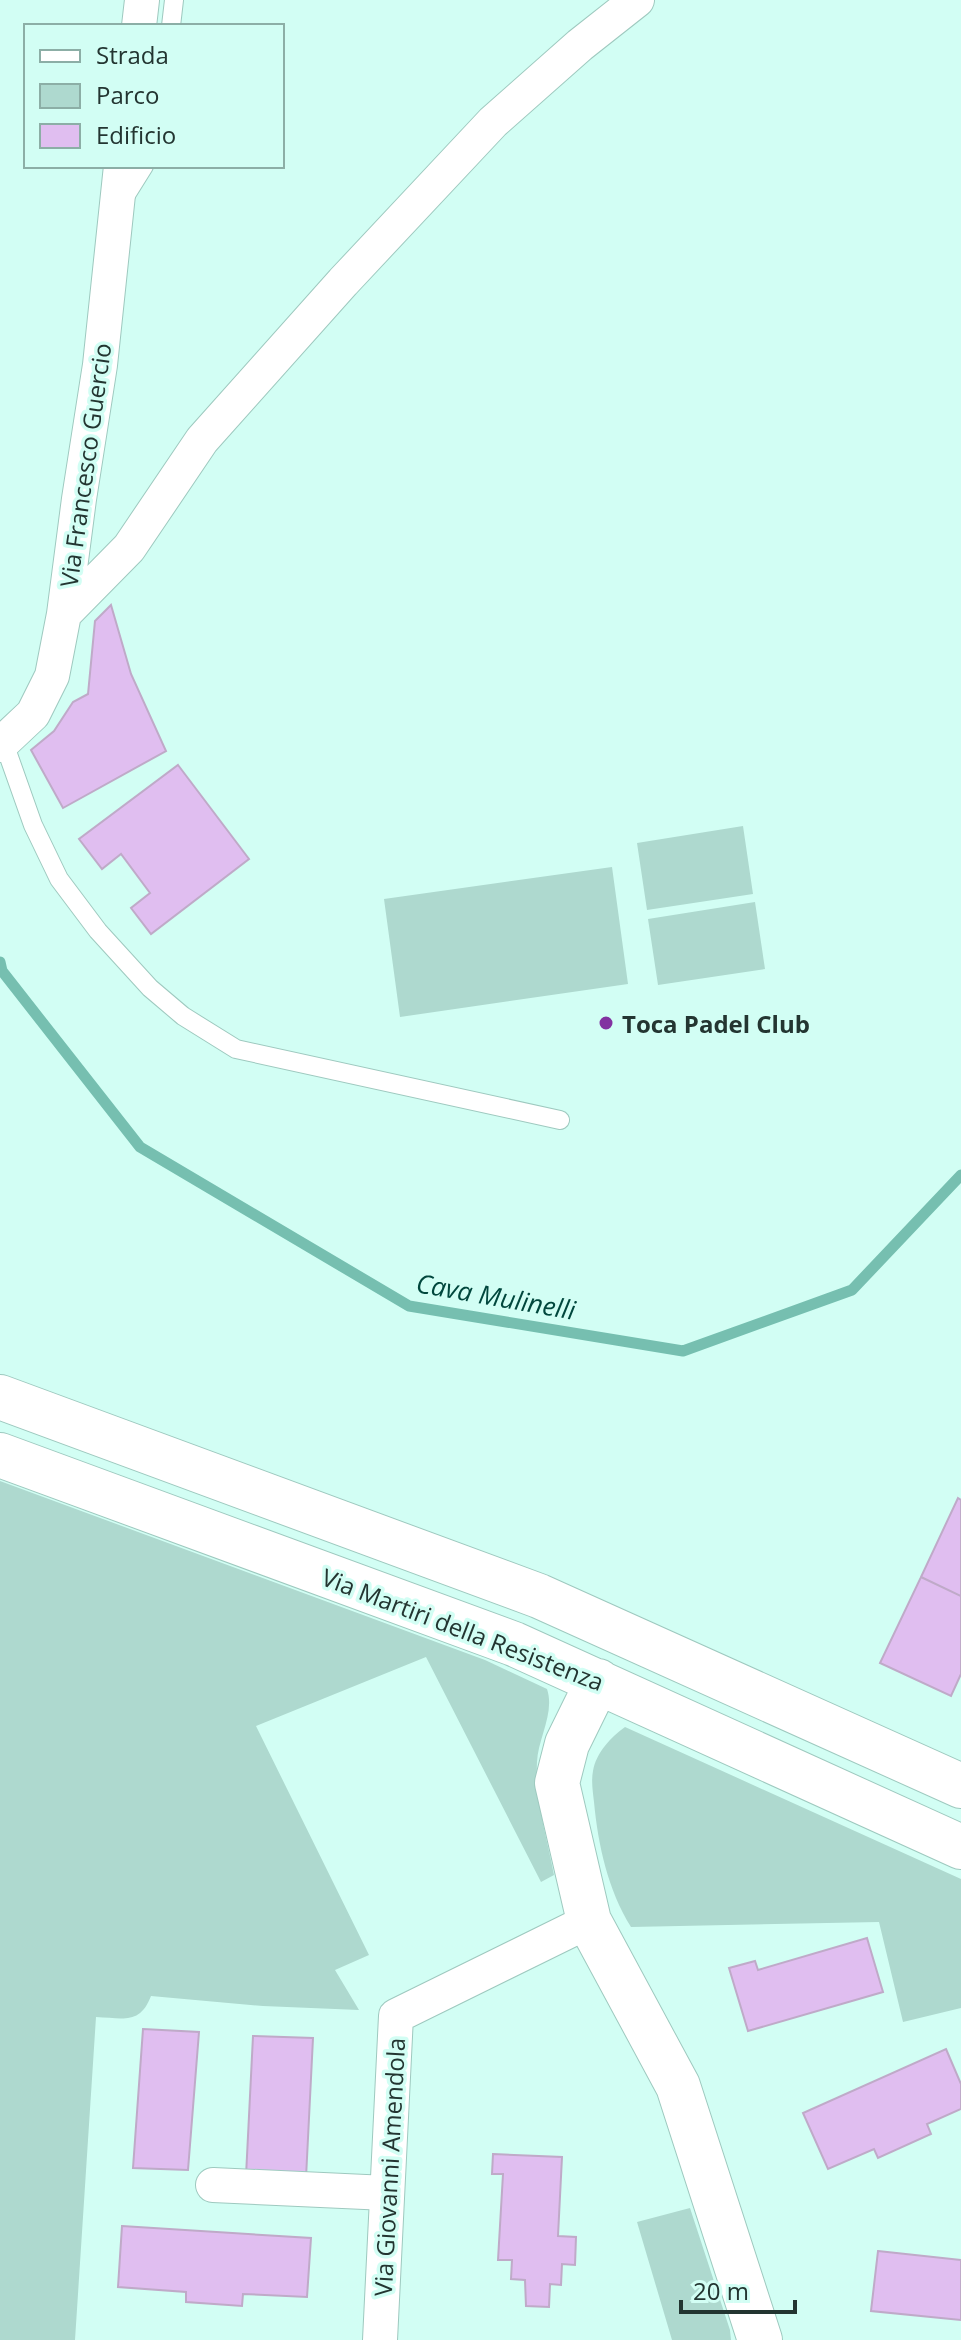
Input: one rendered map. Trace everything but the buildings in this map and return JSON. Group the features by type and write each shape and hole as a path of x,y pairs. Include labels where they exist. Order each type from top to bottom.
{"main road":[{"path":"0,1397 539,1596 961,1786"},
{"name":"Via Martiri della Resistenza","path":"0,1455 514,1644 961,1847"},
{"path":"598,1681 567,1744 557,1783 589,1921 678,2086 760,2340"}],"street":[{"path":"139,24 142,0"},
{"path":"64,614 129,548 202,440 354,270 493,122 580,45 637,0"},
{"name":"Via Francesco Guercio","path":"2,744 33,714 52,676 64,614 100,365 121,168"},
{"name":"Via Giovanni Amendola","path":"380,2340 396,2016 589,1921"},
{"path":"213,2185 387,2193"}],"lane":[{"path":"171,24 174,0"},
{"path":"115,214 143,168"},
{"path":"2,744 33,825 59,879 98,931 150,988 183,1016 236,1049 560,1120"}],"green space":[{"path":"743,826 753,894 647,910 637,843"},
{"path":"612,867 628,984 400,1017 384,899"},
{"path":"755,902 765,969 658,985 648,919"},
{"path":"0,1481 485,1660 547,1689 549,1698 548,1716 538,1753 537,1776 554,1875 541,1882 426,1657 256,1726 369,1955 335,1970 359,2010 263,2006 151,1996 136,2016 96,2017 75,2340 0,2340"},
{"path":"625,1727 961,1879 961,2008 903,2022 879,1922 631,1927 605,1867 592,1783 595,1764 601,1752"},
{"path":"690,2208 731,2340 672,2340 637,2222"}],"waterway":[{"name":"Cava Mulinelli","path":"0,962 2,971 140,1147 409,1306 683,1351 852,1290 961,1175"}],"place":[{"name":"Toca Padel Club","path":"606,1023"}]}
